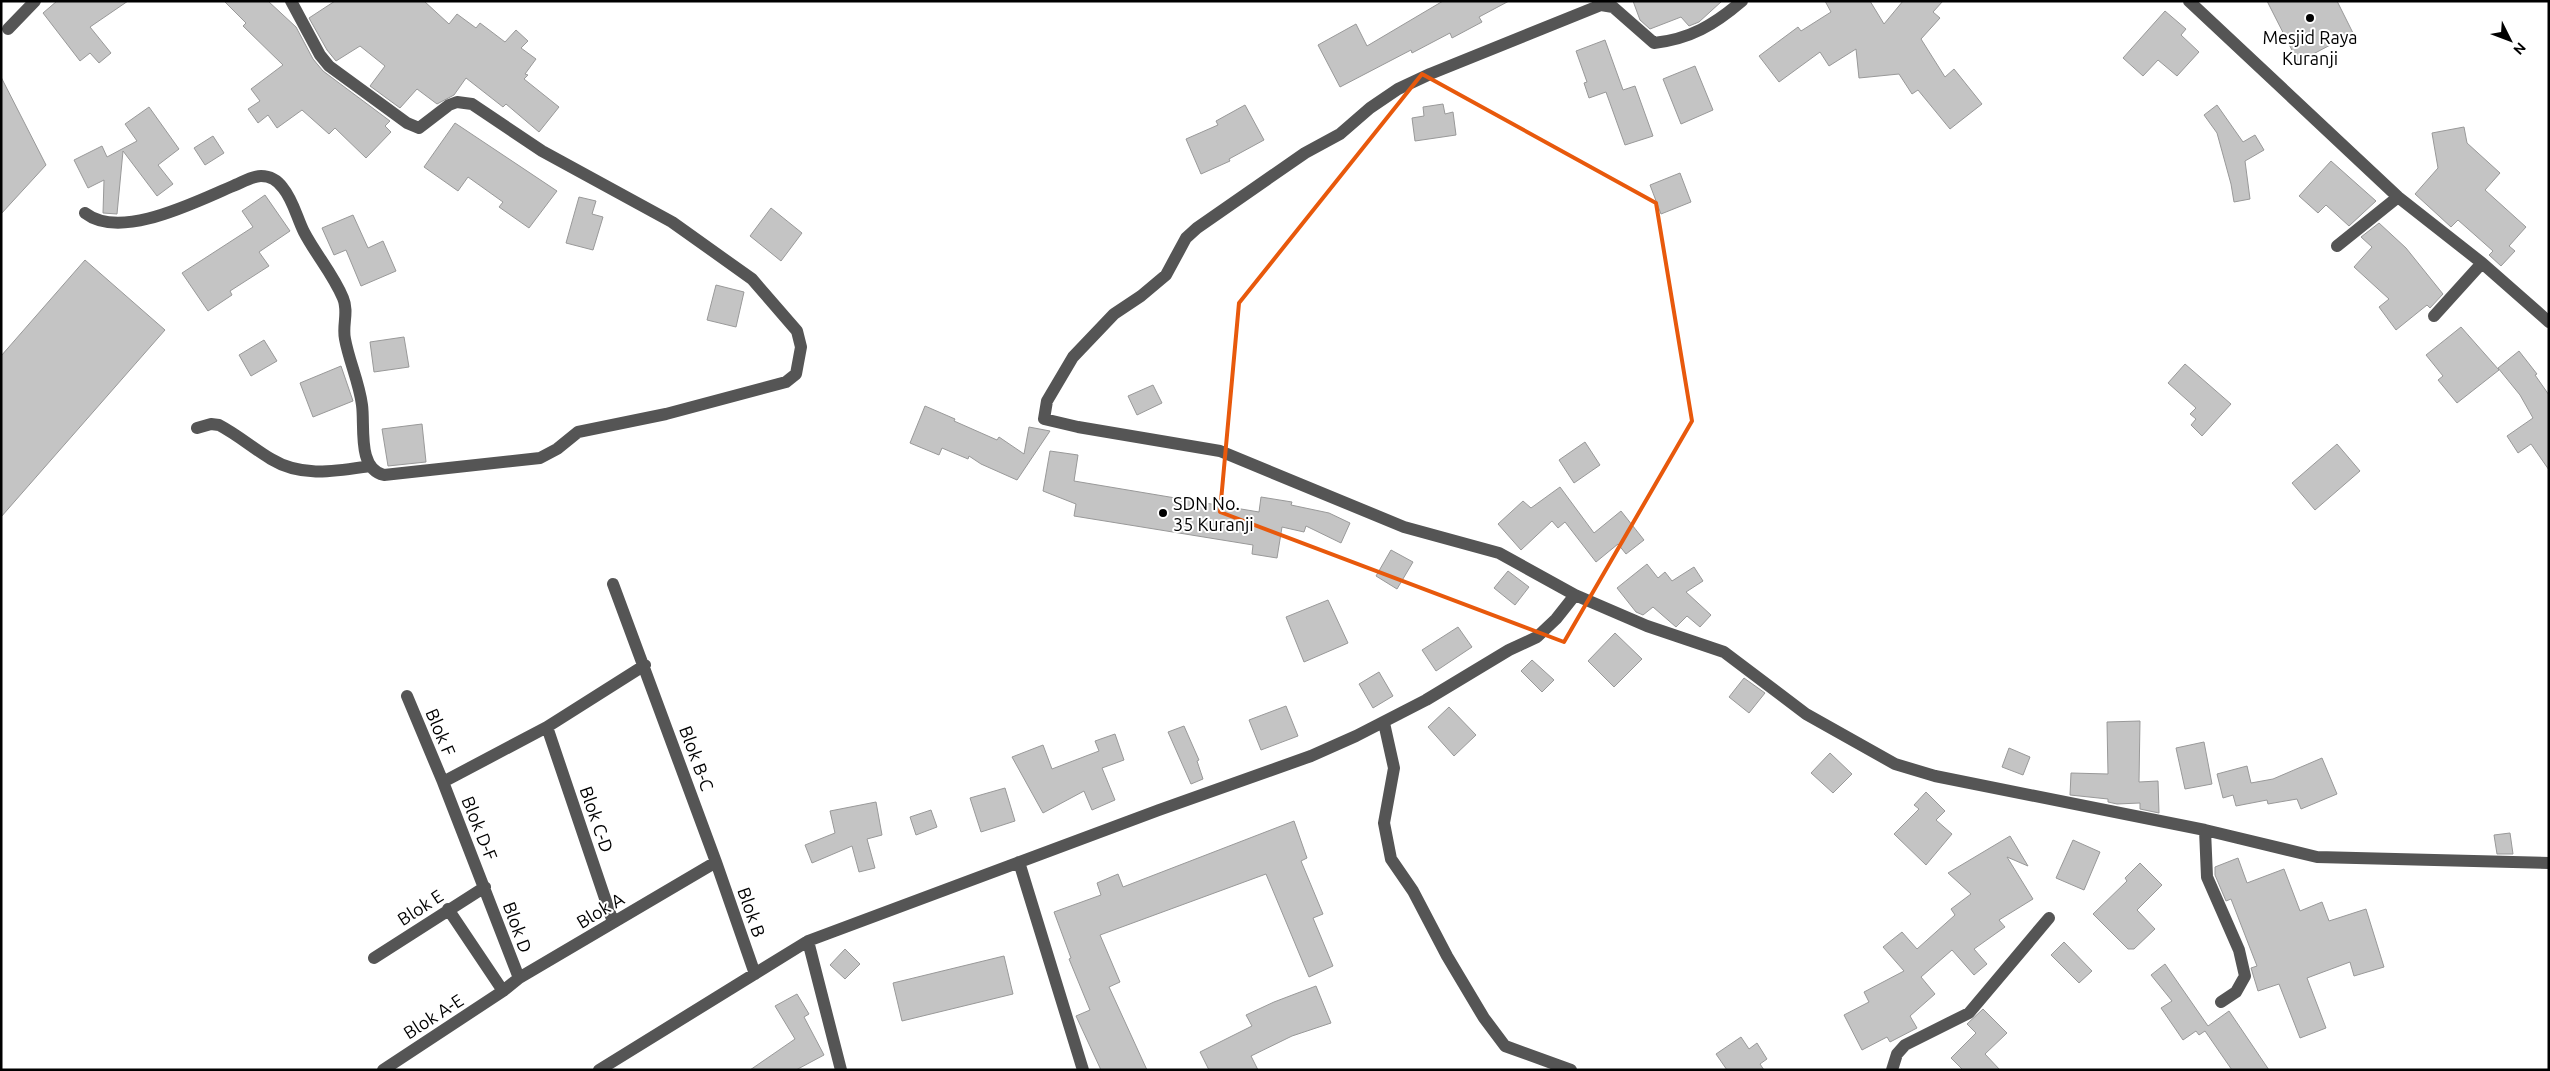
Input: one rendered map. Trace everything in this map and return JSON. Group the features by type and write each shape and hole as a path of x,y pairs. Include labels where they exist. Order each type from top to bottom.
{"street":[{"path":"8,30 35,1"},
{"path":"86,213 95,219 121,222 152,219 257,176 277,181 285,190 311,246 327,269 345,303 344,336 359,389 366,456 370,466 377,474 384,475 540,458 557,449 578,432 666,414 786,382 796,374 801,347 797,332 752,279 672,222 542,151 472,104 457,102 449,105 419,128 407,123 329,66 320,55 292,1"},
{"path":"1742,1 1721,18 1678,40 1654,43 1613,6 1601,5 1430,74 1398,89 1370,108 1340,134 1281,169 1186,238 1166,275 1141,296 1114,314 1073,356 1047,401 1044,417 1046,420 1220,451 1404,526 1499,553 1575,594 1646,626 1724,652 1806,714 1895,764 1935,776 2204,830 2316,857 2549,863"},
{"path":"2189,1 2398,198 2482,263 2549,322"},
{"path":"2337,246 2398,198"},
{"path":"2434,316 2482,263"},
{"path":"197,428 211,424 219,426 272,460 296,470 332,471 370,466"},
{"path":"443,782 548,727 645,665 613,584"},
{"path":"599,1070 808,941 1018,862 1311,756 1384,723 1509,650 1537,637 1556,619 1575,594"},
{"name":"Blok B-C","path":"645,665 716,862"},
{"name":"Blok F","path":"407,696 443,782"},
{"path":"1384,723 1394,768 1384,823 1391,859 1413,891 1447,956 1484,1018 1504,1046 1571,1070"},
{"name":"Blok C-D","path":"548,727 613,922"},
{"name":"Blok D-F","path":"443,782 485,887"},
{"path":"2204,830 2207,877 2239,950 2245,976 2236,992 2221,1002"},
{"name":"Blok A","path":"503,991 519,978 716,862"},
{"name":"Blok B","path":"716,862 754,974"},
{"path":"1018,862 1083,1070"},
{"name":"Blok E","path":"374,958 485,887"},
{"name":"Blok D","path":"485,887 519,978"},
{"path":"448,909 503,991"},
{"path":"1892,1070 1897,1054 1905,1045 1968,1013 2049,918"},
{"path":"808,941 839,1069"},
{"name":"Blok A-E","path":"382,1070 503,991"}],"highlighted area":[{"path":"1422,74 1656,203 1692,421 1564,642 1220,512 1239,303"}],"building":[{"path":"57,1 128,1 90,27 111,53 99,63 90,53 80,61 43,13"},
{"path":"224,1 268,1 296,27 313,59 323,71 390,121 385,126 391,132 366,158 335,128 329,134 302,110 277,128 268,115 258,123 248,109 260,101 251,89 283,65 243,26 246,23"},
{"path":"335,1 424,1 449,24 457,14 476,28 480,23 505,42 516,30 528,41 521,48 536,59 525,74 528,75 524,79 559,107 539,132 506,104 503,107 466,78 454,95 437,104 417,89 400,108 370,86 385,66 360,46 336,61 327,50 309,18"},
{"path":"1443,1 1509,1 1479,17 1482,22 1452,38 1450,33 1412,53 1411,50 1340,87 1318,45 1356,24 1367,46"},
{"path":"1633,1 1722,1 1699,22 1689,26 1681,17 1650,29 1640,20"},
{"path":"1825,1 1870,1 1884,24 1903,1 1943,1 1933,12 1940,18 1921,39 1945,77 1954,69 1982,104 1950,129 1918,90 1912,94 1899,74 1859,78 1856,49 1829,66 1820,52 1779,82 1759,56 1798,27 1801,31 1831,12"},
{"name":"Mesjid Raya Kuranji","path":"2267,1 2337,1 2353,33 2298,62"},
{"path":"2165,11 2186,29 2181,35 2199,52 2177,76 2158,60 2143,76 2123,58"},
{"path":"1605,40 1623,90 1635,86 1653,136 1625,145 1606,92 1589,98 1584,83 1587,82 1576,51"},
{"path":"1695,66 1713,110 1681,124 1663,79"},
{"path":"1,77 46,165 1,214"},
{"path":"1443,104 1445,114 1453,112 1456,135 1415,141 1412,118 1424,116 1423,107"},
{"path":"1245,105 1264,140 1229,159 1230,161 1201,174 1186,139 1218,125 1216,121"},
{"path":"2217,105 2243,142 2255,135 2264,150 2245,161 2250,199 2234,202 2217,133 2204,115"},
{"path":"149,107 179,149 158,165 173,184 157,196 123,151 117,214 103,213 104,180 88,188 74,160 102,146 107,157 137,141 125,124"},
{"path":"455,123 557,191 529,228 499,207 503,202 468,177 458,191 424,167"},
{"path":"2464,127 2467,143 2500,173 2485,190 2526,227 2509,246 2515,251 2501,266 2489,255 2493,251 2458,220 2451,227 2415,194 2438,168 2432,133"},
{"path":"213,136 224,153 205,165 194,148"},
{"path":"2331,161 2376,201 2349,226 2326,205 2318,213 2299,196"},
{"path":"1680,173 1691,202 1661,214 1650,185"},
{"path":"265,195 290,231 259,252 269,266 230,291 232,295 208,311 182,273 253,227 242,211"},
{"path":"579,197 596,201 592,214 603,217 593,250 566,243"},
{"path":"771,208 802,233 781,261 750,236"},
{"path":"353,215 368,248 383,241 396,271 361,286 346,250 334,255 322,228"},
{"path":"2379,223 2406,248 2443,294 2430,308 2427,305 2396,330 2379,307 2389,299 2354,267 2372,247 2361,237"},
{"path":"85,260 165,330 1,517 1,356"},
{"path":"716,285 744,292 736,327 707,320"},
{"path":"2461,327 2499,370 2457,403 2438,380 2443,376 2426,355"},
{"path":"404,337 409,367 374,372 370,342"},
{"path":"264,340 277,361 251,376 239,355"},
{"path":"2519,351 2537,374 2535,375 2549,395 2549,470 2531,444 2518,453 2507,436 2533,418 2520,395 2498,368"},
{"path":"2185,364 2231,404 2202,436 2191,425 2196,419 2190,414 2196,408 2168,383"},
{"path":"341,366 353,401 313,417 300,383"},
{"path":"1153,385 1162,403 1137,415 1128,396"},
{"path":"925,406 997,440 999,437 1024,454 1029,427 1050,431 1017,480 981,464 969,456 968,459 942,448 939,455 910,443"},
{"path":"422,424 426,462 388,466 382,429"},
{"path":"1585,442 1600,465 1574,483 1559,460"},
{"path":"2337,444 2360,471 2315,510 2292,483"},
{"path":"1050,451 1078,455 1074,481 1259,512 1261,497 1292,502 1291,505 1329,513 1350,523 1341,543 1306,526 1304,532 1282,527 1277,558 1252,554 1253,545 1074,516 1076,504 1043,491"},
{"path":"1560,487 1594,533 1621,511 1644,540 1626,554 1618,544 1596,562 1565,522 1558,528 1552,521 1521,550 1498,524 1523,501 1531,508"},
{"path":"1391,550 1413,562 1397,589 1376,576"},
{"path":"1647,564 1658,578 1665,572 1672,581 1694,567 1703,581 1686,592 1711,615 1700,627 1687,616 1676,627 1653,607 1643,615 1636,612 1617,588"},
{"path":"1508,571 1529,587 1515,605 1494,588"},
{"path":"1328,600 1348,643 1304,662 1286,617"},
{"path":"1458,627 1472,647 1436,671 1422,650"},
{"path":"1615,633 1642,659 1614,687 1588,661"},
{"path":"1532,660 1554,680 1542,692 1521,671"},
{"path":"1379,672 1393,696 1373,708 1359,684"},
{"path":"1744,678 1765,693 1749,713 1729,697"},
{"path":"1286,706 1298,736 1261,750 1249,720"},
{"path":"1449,707 1476,735 1454,756 1428,727"},
{"path":"2140,721 2139,782 2158,781 2159,813 2140,809 2140,803 2117,804 2108,802 2108,799 2070,795 2071,773 2108,774 2107,722"},
{"path":"1184,726 1199,760 1197,761 1203,779 1191,784 1168,732"},
{"path":"1115,734 1124,760 1102,768 1115,800 1092,810 1084,791 1043,813 1012,757 1043,745 1052,769 1099,751 1095,741"},
{"path":"2204,742 2212,784 2185,789 2176,748"},
{"path":"2009,748 2030,757 2023,775 2002,767"},
{"path":"1830,753 1852,774 1833,793 1811,773"},
{"path":"2322,758 2337,794 2301,809 2297,799 2268,804 2267,800 2236,806 2233,795 2223,798 2217,774 2247,766 2251,783 2273,779"},
{"path":"1005,788 1015,821 981,832 970,798"},
{"path":"1926,792 1945,811 1936,820 1952,834 1926,865 1894,834 1919,809 1914,805"},
{"path":"876,802 882,835 867,839 875,868 859,872 852,846 812,863 805,845 835,833 830,811"},
{"path":"931,810 937,827 916,835 910,817"},
{"path":"1294,821 1307,858 1301,861 1323,914 1313,918 1333,966 1309,977 1266,874 1100,935 1120,982 1109,987 1147,1070 1101,1070 1076,1016 1090,1010 1069,959 1071,958 1054,912 1101,895 1097,883 1118,874 1123,887"},
{"path":"2510,833 2513,854 2497,854 2494,835"},
{"path":"2010,836 2028,866 2007,857 2033,899 1999,920 2005,927 1974,949 1987,964 1974,975 1952,950 1921,977 1935,994 1910,1016 1917,1028 1890,1042 1887,1037 1862,1050 1844,1015 1869,1002 1864,992 1904,971 1883,947 1902,932 1917,949 1955,915 1951,909 1971,894 1948,873"},
{"path":"2073,840 2100,852 2084,890 2056,878"},
{"path":"2238,858 2247,883 2284,869 2300,911 2322,902 2329,921 2366,909 2384,967 2354,976 2350,962 2307,978 2326,1028 2300,1038 2279,984 2258,991 2251,968 2257,966 2231,899 2226,901 2215,875 2215,867"},
{"path":"2140,863 2162,885 2137,910 2155,929 2134,949 2128,949 2093,914 2127,881 2125,878"},
{"path":"2064,942 2092,971 2079,983 2051,955"},
{"path":"845,949 860,964 845,979 830,965"},
{"path":"1004,956 1013,994 902,1021 893,983"},
{"path":"2165,964 2208,1026 2229,1011 2269,1070 2232,1070 2205,1031 2199,1035 2196,1031 2183,1040 2161,1008 2172,1001 2151,975"},
{"path":"1316,986 1331,1023 1292,1036 1251,1056 1258,1070 1209,1070 1200,1052 1252,1026 1246,1015"},
{"path":"797,994 809,1014 804,1017 824,1055 796,1070 750,1070 795,1039 775,1006"},
{"path":"1983,1009 2007,1033 1985,1054 2000,1070 1963,1070 1951,1058 1976,1033 1967,1024"},
{"path":"1741,1037 1749,1049 1757,1043 1767,1059 1760,1064 1764,1070 1727,1070 1716,1054"}],"place":[{"name":"Mesjid Raya Kuranji","path":"2310,18"},
{"name":"SDN No. 35 Kuranji","path":"1163,513"}]}
